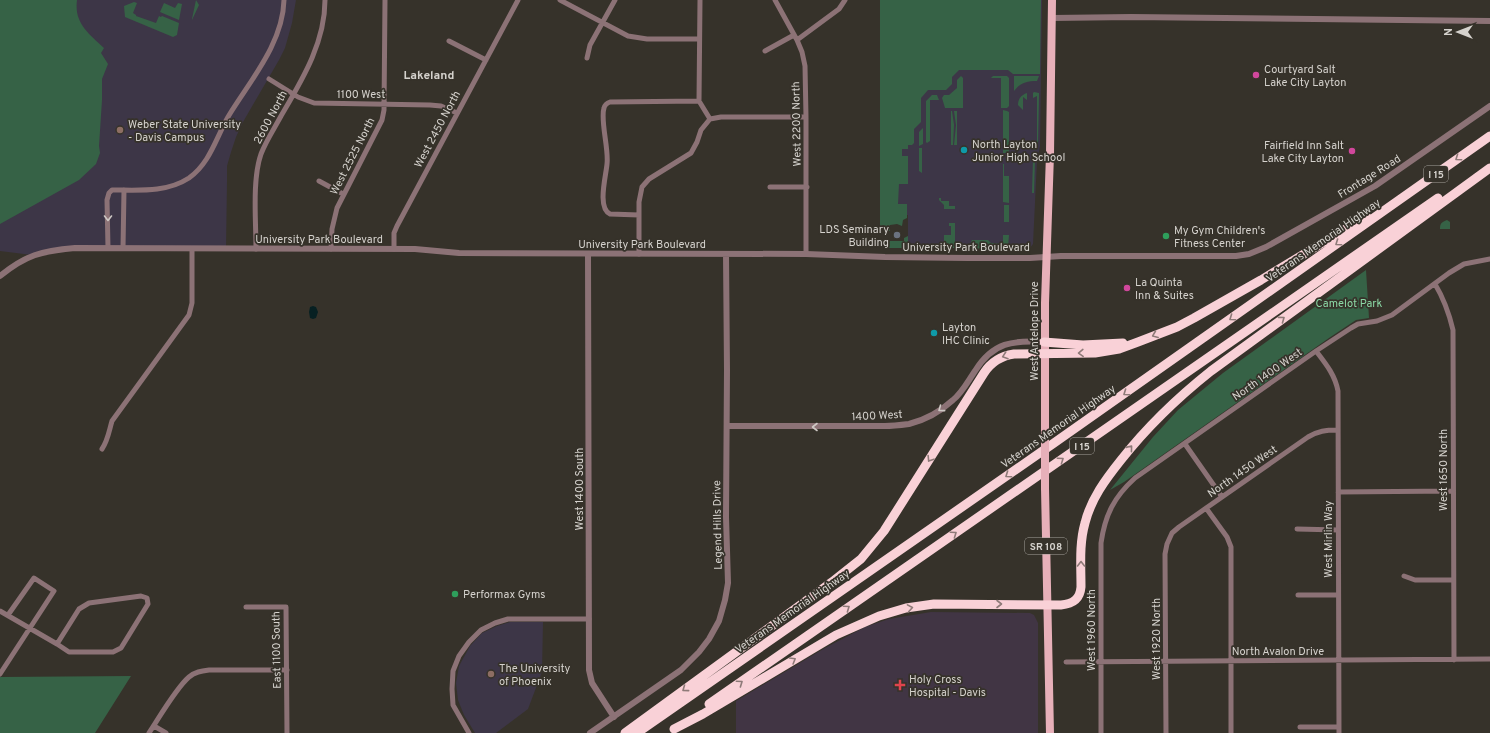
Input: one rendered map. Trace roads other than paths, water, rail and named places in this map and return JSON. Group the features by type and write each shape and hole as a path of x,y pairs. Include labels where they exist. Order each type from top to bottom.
{"highway":[{"name":"Veterans Memorial Highway","path":"637,733 1067,434 1490,136"},
{"name":"I 15","path":"671,731 1490,162"},
{"path":"671,731 703,714 836,635 861,622 879,616 906,608 934,604 1069,604 1078,598 1081,587 1082,537 1090,506 1106,479 1139,437 1164,411 1211,371 1490,168"},
{"path":"625,733 832,582 857,562 887,527 989,367 998,359 1007,355 1095,352 1119,349 1177,327 1261,280 1352,224 1382,213"},
{"path":"1044,342 1083,345 1133,343"}],"main road":[{"name":"West Antelope Drive","path":"1050,733 1045,488 1044,342 1050,146 1052,0"}],"street":[{"path":"108,248 109,193 112,190 158,189 171,186 185,180 200,169 210,154 233,109 261,68 281,19 284,0"},
{"name":"2600 North","path":"256,249 256,181 261,156 315,52 324,19 326,0"},
{"name":"West 2525 North","path":"331,249 334,218 343,194 382,120 384,104 385,0"},
{"name":"West 2450 North","path":"394,249 394,233 397,226 518,0"},
{"path":"560,0 628,36 637,38 699,39"},
{"path":"587,58 590,45 615,0"},
{"path":"700,0 698,101 710,118"},
{"name":"West 2200 North","path":"775,0 796,38 805,66 807,187 806,254"},
{"path":"765,51 796,38 839,9 845,0"},
{"path":"1052,18 1131,16 1490,21"},
{"path":"449,41 486,60"},
{"name":"1100 West","path":"269,79 305,101 314,103 441,106 457,113"},
{"path":"639,215 614,214 606,212 604,204 607,152 603,111 606,104 610,102 698,101"},
{"name":"Frontage Road","path":"1253,253 1270,246 1375,186 1490,106"},
{"path":"639,254 640,194 645,182 691,153 701,130 710,118 806,117"},
{"path":"319,181 343,194"},
{"path":"770,187 807,187"},
{"path":"123,248 124,190"},
{"name":"University Park Boulevard","path":"0,276 13,265 32,255 59,249 108,248 415,249 459,253 806,254 895,257 1230,257 1253,253"},
{"path":"102,449 107,442 108,432 112,421 189,315 192,303 192,249"},
{"name":"West 1400 South","path":"588,254 589,670 592,683 614,716"},
{"name":"Legend Hills Drive","path":"590,733 680,670 699,652 709,639 719,621 725,600 728,583 726,517 726,254"},
{"name":"North 1400 West","path":"1104,527 1112,504 1122,490 1135,478 1316,351 1358,324 1377,321 1392,315 1449,273 1464,264 1490,260"},
{"name":"West 1650 North","path":"1435,284 1450,314 1453,330 1454,660"},
{"name":"1400 West","path":"727,426 885,426 910,424 934,414 954,400 983,359 995,350 1010,343 1019,341 1044,342"},
{"name":"West Mirlin Way","path":"1316,351 1331,370 1336,381 1338,391 1339,730"},
{"name":"North 1450 West","path":"1167,544 1172,533 1308,437 1316,432 1324,430 1338,430"},
{"path":"1185,444 1222,497"},
{"path":"1338,492 1453,491"},
{"path":"1206,508 1227,537 1231,547 1231,733"},
{"name":"West 1960 North","path":"1101,733 1101,543 1104,527"},
{"path":"1297,530 1338,530"},
{"name":"West 1920 North","path":"1166,733 1165,554 1167,544"},
{"path":"1404,576 1416,580 1453,580"},
{"path":"0,674 54,590 34,578 8,616"},
{"path":"1298,595 1338,595"},
{"path":"0,611 69,652 113,652 121,648 148,604 147,598 141,596 89,603 79,609 56,644"},
{"name":"East 1100 South","path":"246,607 286,606 287,733"},
{"path":"469,733 453,705 453,671 459,656 469,642 481,630 495,623 508,619 589,619"},
{"name":"North Avalon Drive","path":"1066,662 1490,660"},
{"path":"149,733 189,677 199,671 287,670"},
{"path":"154,726 166,733"},
{"path":"1300,727 1339,730"}],"water":[{"path":"310,307 316,307 318,312 316,318 313,319 310,318 309,312"}],"place":[{"name":"Courtyard Salt Lake City Layton","path":"1256,75"},
{"name":"Weber State University - Davis Campus","path":"120,130"},
{"name":"North Layton Junior High School","path":"964,150"},
{"name":"Fairfield Inn Salt Lake City Layton","path":"1352,151"},
{"name":"LDS Seminary Building","path":"897,235"},
{"name":"My Gym Children's Fitness Center","path":"1166,236"},
{"name":"La Quinta Inn & Suites","path":"1127,288"},
{"name":"Layton IHC Clinic","path":"934,333"},
{"name":"Performax Gyms","path":"455,594"},
{"name":"The University of Phoenix","path":"491,674"},
{"name":"Holy Cross Hospital - Davis","path":"900,685"}],"district":[{"name":"Lakeland","path":"429,75"}],"park label":[{"name":"Camelot Park","path":"1349,303"}]}
